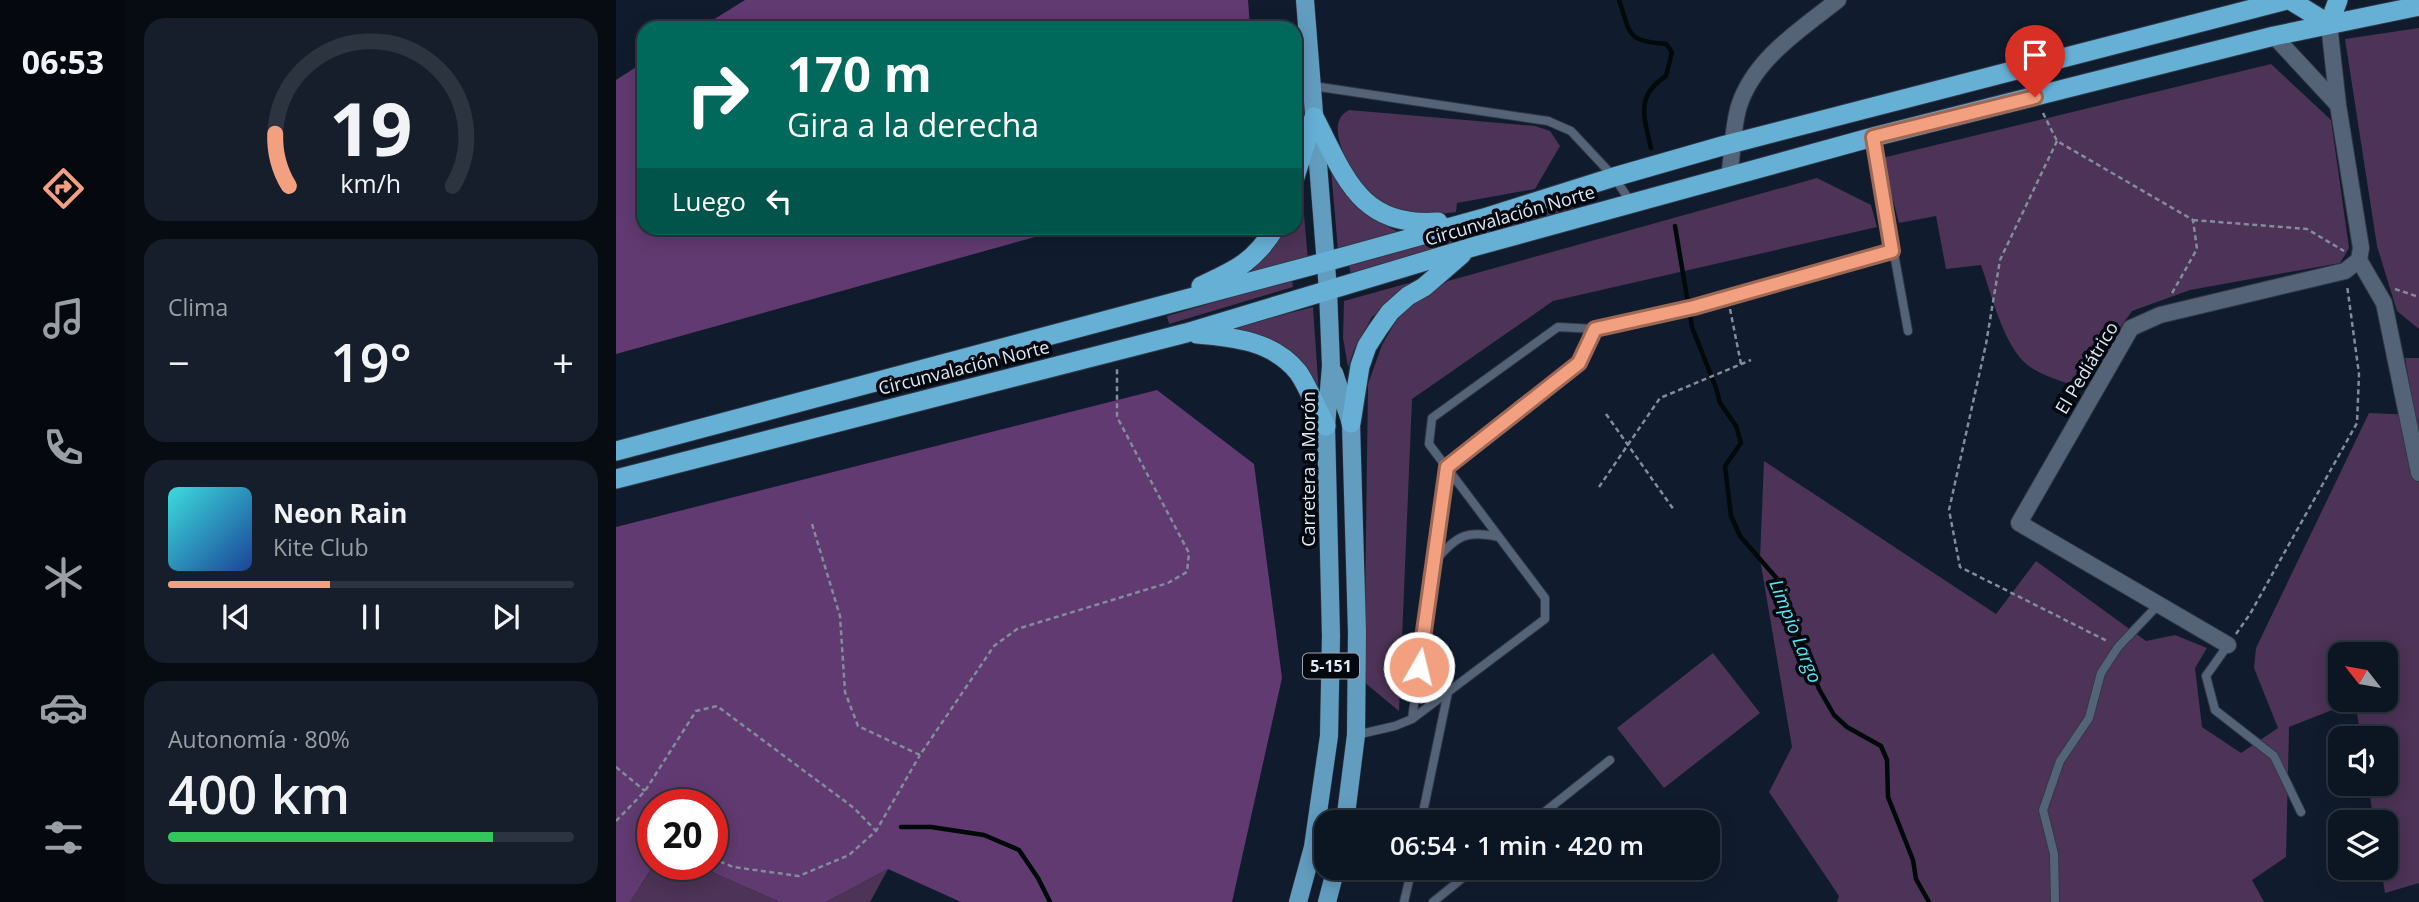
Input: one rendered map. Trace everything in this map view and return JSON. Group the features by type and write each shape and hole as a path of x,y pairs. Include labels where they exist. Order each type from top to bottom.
{"highway":[{"name":"Circunvalación Norte","path":"616,451 1325,262 1732,144 2288,0"},
{"path":"2288,0 2329,24 2338,0"},
{"name":"Circunvalación Norte","path":"616,479 1186,333 1469,248 1873,137 2274,36 2419,6"},
{"path":"1866,109 1873,137"},
{"path":"1302,155 1314,117"},
{"path":"1314,117 1361,199 1383,214 1413,224 1484,218"},
{"path":"1145,311 1241,268 1271,235"},
{"path":"1351,423 1360,366 1367,346 1378,329 1408,296 1469,248"},
{"path":"1186,333 1258,343 1280,355 1299,373 1326,426"}],"main road":[{"name":"5-151","path":"1305,0 1328,290 1331,366"},
{"name":"Carretera a Morón","path":"1331,366 1351,423 1357,632 1356,735 1347,810"},
{"name":"Carretera a Morón","path":"1298,902 1313,847 1329,736 1331,636 1326,426 1331,366"},
{"path":"1329,736 1356,735"},
{"path":"1327,902 1333,880"}],"street":[{"path":"1729,177 1732,144 1742,98 1766,59 1838,0"},
{"path":"2329,24 2338,105 2361,248 2359,260 2384,303 2419,473"},
{"path":"2274,36 2338,105"},
{"name":"El Pediátrico","path":"2228,645 2019,523 2131,328 2160,315 2346,271 2359,260"}],"lane":[{"path":"1311,86 1548,121 1571,131 1614,177 1632,204"},
{"path":"1873,137 1908,331"},
{"path":"1356,735 1412,719 1545,619 1545,598 1429,444 1432,418 1558,327 1595,329 1694,307 1892,251"},
{"path":"1412,719 1447,467 1579,363 1595,329"},
{"path":"1434,562 1447,546 1465,535 1478,532 1499,537"},
{"path":"2055,902 2054,854 2043,810 2060,761 2089,718 2101,673 2118,647 2160,604"},
{"path":"2228,645 2206,676 2215,710 2274,756 2301,812"},
{"path":"1423,810 1448,692"},
{"path":"1547,810 1610,760"},
{"path":"1404,902 1409,880"},
{"path":"1433,902 1460,880"}],"path":[{"path":"2035,97 2057,141 2193,220 2307,229 2359,260"},
{"path":"2057,141 2000,260 1986,344 1949,510 1960,567 2118,647"},
{"path":"2160,315 2197,249 2193,220"},
{"path":"2228,645 2250,614 2357,423 2359,374 2346,271"},
{"path":"1728,297 1741,364"},
{"path":"728,865 799,877 849,855 876,831 920,755 994,646 1017,629 1168,583 1187,572 1189,553 1117,417 1118,350"},
{"path":"1599,487 1660,397 1751,360"},
{"path":"1606,414 1674,510"},
{"path":"812,524 840,616 845,692 858,726 920,755"},
{"path":"646,789 696,711 717,706 854,808 876,831"},
{"path":"616,767 643,789"},
{"path":"616,821 637,799"}],"shaded area":[{"path":"745,0 1248,0 1250,21 711,21"},
{"path":"2419,28 2419,329 2397,311 2377,246 2345,39"},
{"path":"2271,64 2331,120 2349,248 2340,263 2190,290 2132,311 2078,387 2049,377 2023,361 2009,341 1981,265 1946,269 1936,216 1899,223 1882,158"},
{"path":"637,66 637,235 1042,235 616,354 616,80"},
{"path":"1349,110 1535,126 1550,131 1560,146 1535,189 1457,203 1456,212 1410,213 1386,207 1367,196 1363,190 1343,152 1338,132 1338,123"},
{"path":"1331,169 1361,210 1405,235 1338,250"},
{"path":"1817,178 1871,205 1877,227 1553,301 1412,399 1399,711 1364,682 1368,384 1382,345 1401,312 1448,281"},
{"path":"1302,191 1308,261 1230,282 1270,248 1280,235 1302,235"},
{"path":"1572,203 1574,208 1351,273 1349,266"},
{"path":"1292,280 1293,287 1169,324 1167,316"},
{"path":"1416,281 1372,317 1348,367 1343,338 1344,301"},
{"path":"1313,307 1319,395 1284,350 1264,337 1233,328"},
{"path":"2405,358 2419,358 2419,883 2385,893 2383,880 2398,880 2398,810 2372,810 2370,796 2398,796 2398,726 2359,726 2357,712 2398,712 2398,642 2328,642 2328,712 2289,727 2286,857 2252,880 2264,902 1837,902 1839,896 1769,792 1792,747 1760,559 1764,461 1996,614 2036,561 2146,641 2175,635 2207,648 2195,668 2202,727 2241,753 2278,728 2254,668 2256,648 2369,413 2415,415"},
{"path":"1157,390 1254,464 1282,678 1232,902 961,902 888,869 826,902 780,902 728,879 728,789 637,789 637,880 644,880 630,902 616,902 616,527"},
{"path":"1713,653 1760,713 1664,788 1617,728"},
{"path":"888,869 870,902 826,902"},
{"path":"728,879 780,902 630,902 644,880"}],"waterway":[{"name":"Limpio Largo","path":"1619,0 1632,34 1643,41 1666,44 1672,52 1666,76 1650,91 1644,108 1651,148"},
{"name":"Limpio Largo","path":"1675,226 1692,327 1720,403 1736,426 1741,443 1725,466 1731,516 1740,536 1779,581 1819,689 1834,715 1847,727 1881,746 1887,760 1888,797 1913,860 1916,879 1929,902"},
{"path":"901,827 931,827 984,835 1019,850 1050,902"}],"route":[{"path":"1419,667 1447,467 1579,363 1595,329 1694,307 1892,251 1873,137 2035,97"}]}
